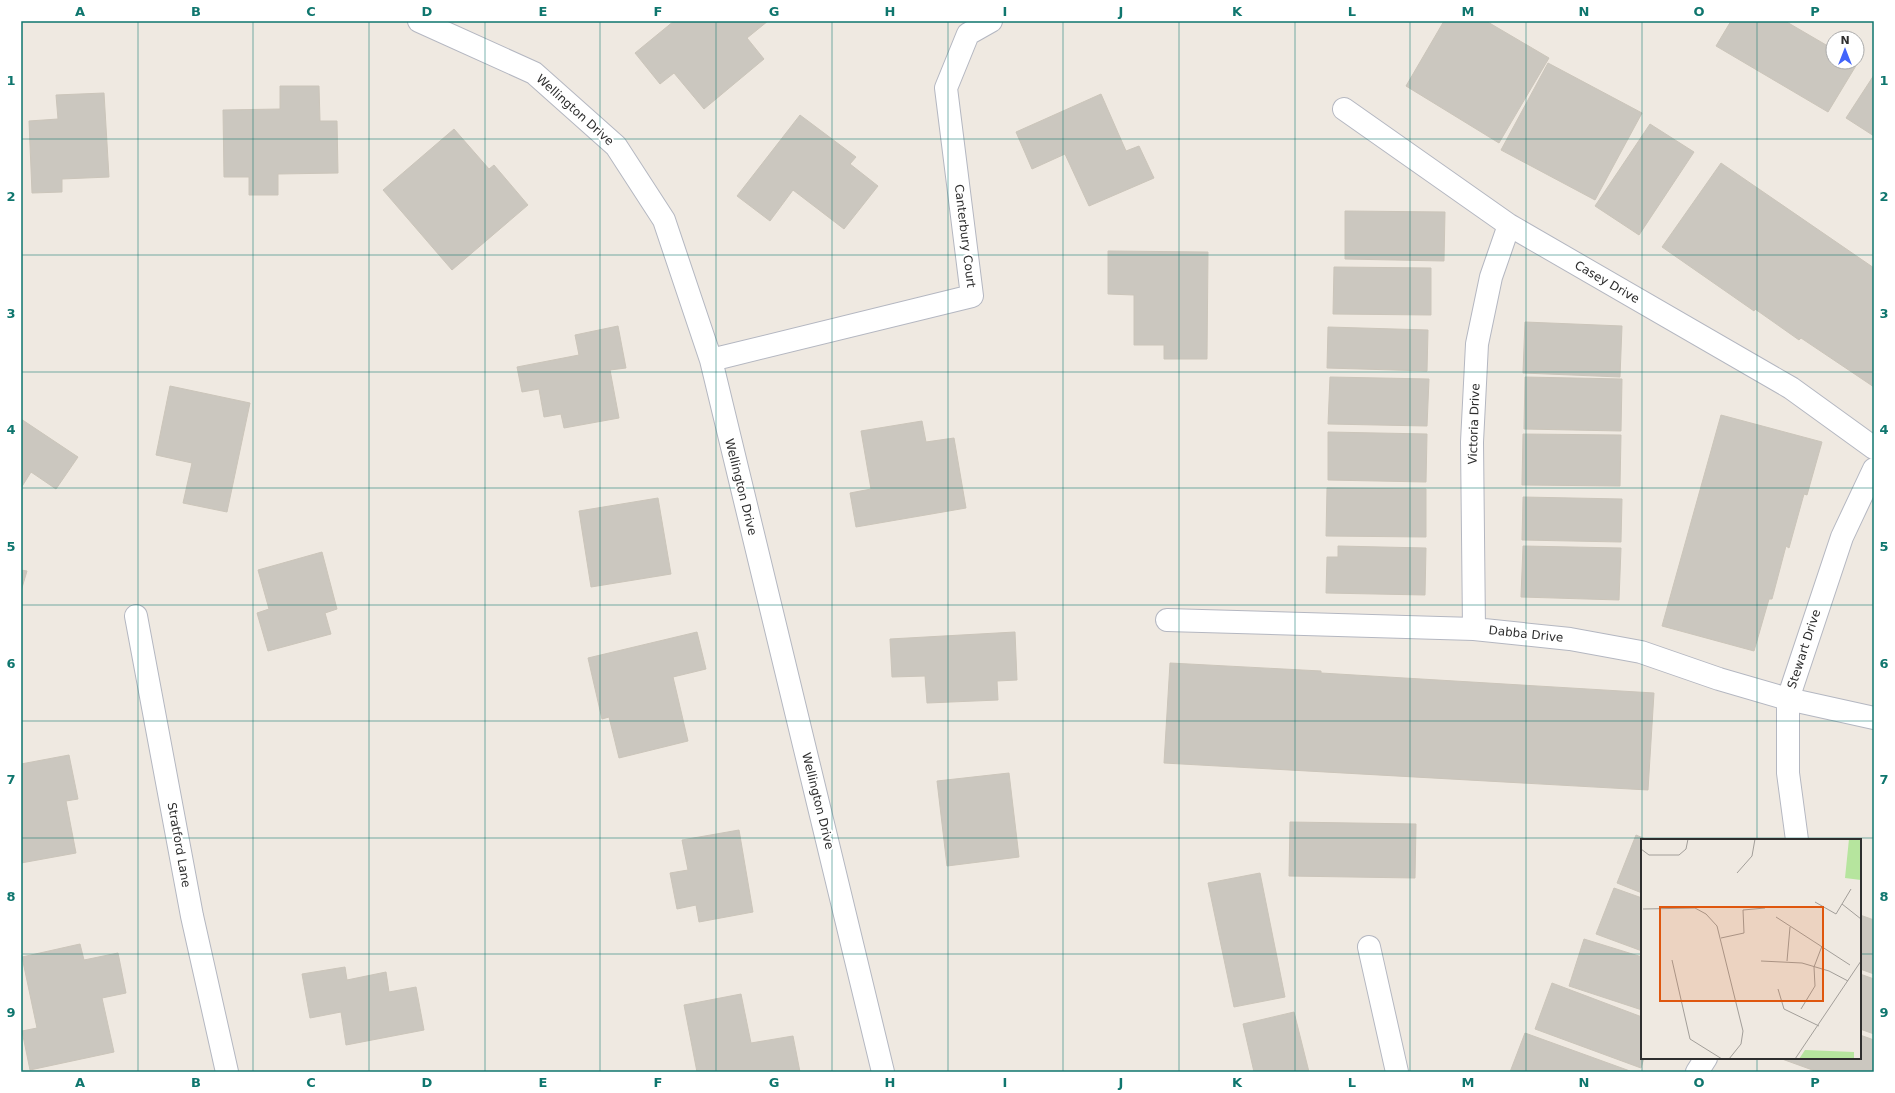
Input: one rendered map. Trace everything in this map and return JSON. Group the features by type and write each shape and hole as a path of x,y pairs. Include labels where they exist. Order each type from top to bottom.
{"street":[{"name":"Wellington Drive","path":"419,21 534,73 616,146 664,220 711,360 883,1072"},
{"name":"Canterbury Court","path":"711,360 972,296 946,88 968,34 991,21"},
{"name":"Casey Drive","path":"1344,109 1509,225 1791,388 1874,448"},
{"name":"Victoria Drive","path":"1474,628 1472,442 1477,344 1491,277 1509,225"},
{"name":"Stewart Drive","path":"1797,839 1788,773 1788,699 1842,537 1874,469"},
{"name":"Stratford Lane","path":"136,616 192,916 227,1072"},
{"name":"Dabba Drive","path":"1167,620 1474,628 1570,639 1641,652 1719,679 1788,699 1874,718"},
{"path":"1369,947 1397,1072"},
{"path":"1698,1072 1705,1059"}],"building":[{"path":"674,21 768,21 747,38 764,59 704,109 674,73 660,84 635,53"},
{"path":"1444,21 1486,21 1549,58 1499,143 1406,86"},
{"path":"1731,21 1785,21 1825,44 1825,70 1853,70 1828,112 1716,46"},
{"path":"1548,63 1642,113 1595,200 1501,150"},
{"path":"1874,75 1874,136 1846,118"},
{"path":"280,86 319,86 320,121 337,121 338,173 278,174 278,195 249,195 249,177 224,177 223,110 280,109"},
{"path":"104,93 109,177 62,179 62,192 32,193 29,121 58,119 56,95"},
{"path":"1101,94 1126,151 1139,146 1154,178 1089,206 1065,154 1032,169 1016,132"},
{"path":"800,115 856,157 850,164 878,186 844,229 793,190 770,221 737,196"},
{"path":"1650,124 1694,152 1639,235 1595,206"},
{"path":"454,129 489,169 494,165 528,205 452,270 383,190"},
{"path":"1721,163 1874,268 1874,387 1801,338 1799,340 1755,309 1754,311 1662,247"},
{"path":"1345,211 1445,212 1444,261 1345,259"},
{"path":"1108,251 1208,252 1207,359 1164,359 1164,345 1134,345 1134,295 1108,294"},
{"path":"1334,267 1431,268 1431,315 1333,314"},
{"path":"1525,322 1622,326 1620,377 1523,373"},
{"path":"618,326 626,368 610,370 619,418 564,428 561,414 544,417 539,389 522,392 517,367 579,355 575,335"},
{"path":"1328,327 1428,330 1427,371 1327,368"},
{"path":"1330,377 1429,379 1427,426 1328,424"},
{"path":"1525,377 1622,379 1621,431 1524,429"},
{"path":"170,386 250,403 227,512 183,503 192,463 156,455"},
{"path":"1721,415 1822,442 1807,495 1804,494 1789,548 1786,546 1772,599 1769,599 1754,651 1662,626"},
{"path":"21,419 78,457 56,489 31,472 21,488"},
{"path":"922,421 926,442 954,438 966,508 856,527 850,493 871,489 861,431"},
{"path":"1328,432 1427,434 1426,482 1328,480"},
{"path":"1523,434 1621,435 1620,486 1522,485"},
{"path":"1327,488 1426,489 1426,537 1326,536"},
{"path":"1523,497 1622,499 1621,542 1522,540"},
{"path":"658,498 671,574 591,587 579,511"},
{"path":"1338,546 1426,548 1425,595 1326,593 1327,557 1338,557"},
{"path":"1523,546 1621,548 1619,600 1521,597"},
{"path":"322,552 337,609 325,613 331,634 268,651 257,613 269,609 258,570"},
{"path":"21,570 27,571 21,591"},
{"path":"697,632 706,669 673,677 688,741 619,758 609,717 602,719 588,658"},
{"path":"1015,632 1017,680 997,681 998,700 927,703 925,676 892,677 890,639"},
{"path":"1170,663 1321,671 1321,673 1654,693 1648,790 1164,763"},
{"path":"69,755 78,799 66,801 76,853 21,863 21,764"},
{"path":"1009,773 1019,857 947,866 937,781"},
{"path":"1290,822 1416,824 1415,878 1289,876"},
{"path":"739,830 753,912 699,922 696,905 677,909 670,873 688,870 682,840"},
{"path":"1636,835 1646,839 1641,839 1641,893 1617,883"},
{"path":"1260,873 1285,997 1234,1007 1208,883"},
{"path":"1614,888 1641,898 1641,951 1596,934"},
{"path":"1861,915 1874,920 1874,974 1861,969"},
{"path":"1584,939 1641,957 1641,1010 1569,986"},
{"path":"80,944 84,960 118,953 126,993 102,998 114,1052 30,1070 22,1031 37,1028 22,957"},
{"path":"345,967 347,980 386,972 389,992 416,987 424,1030 346,1045 341,1012 310,1018 302,974"},
{"path":"1861,974 1874,979 1874,1034 1861,1029"},
{"path":"1552,983 1641,1017 1641,1059 1644,1059 1641,1068 1535,1029"},
{"path":"741,994 751,1043 793,1036 800,1072 697,1072 684,1005"},
{"path":"1294,1012 1309,1072 1254,1072 1243,1024"},
{"path":"1525,1033 1630,1071 1630,1072 1510,1072"},
{"path":"1861,1035 1874,1040 1874,1072 1818,1072 1782,1059 1861,1059"}]}
